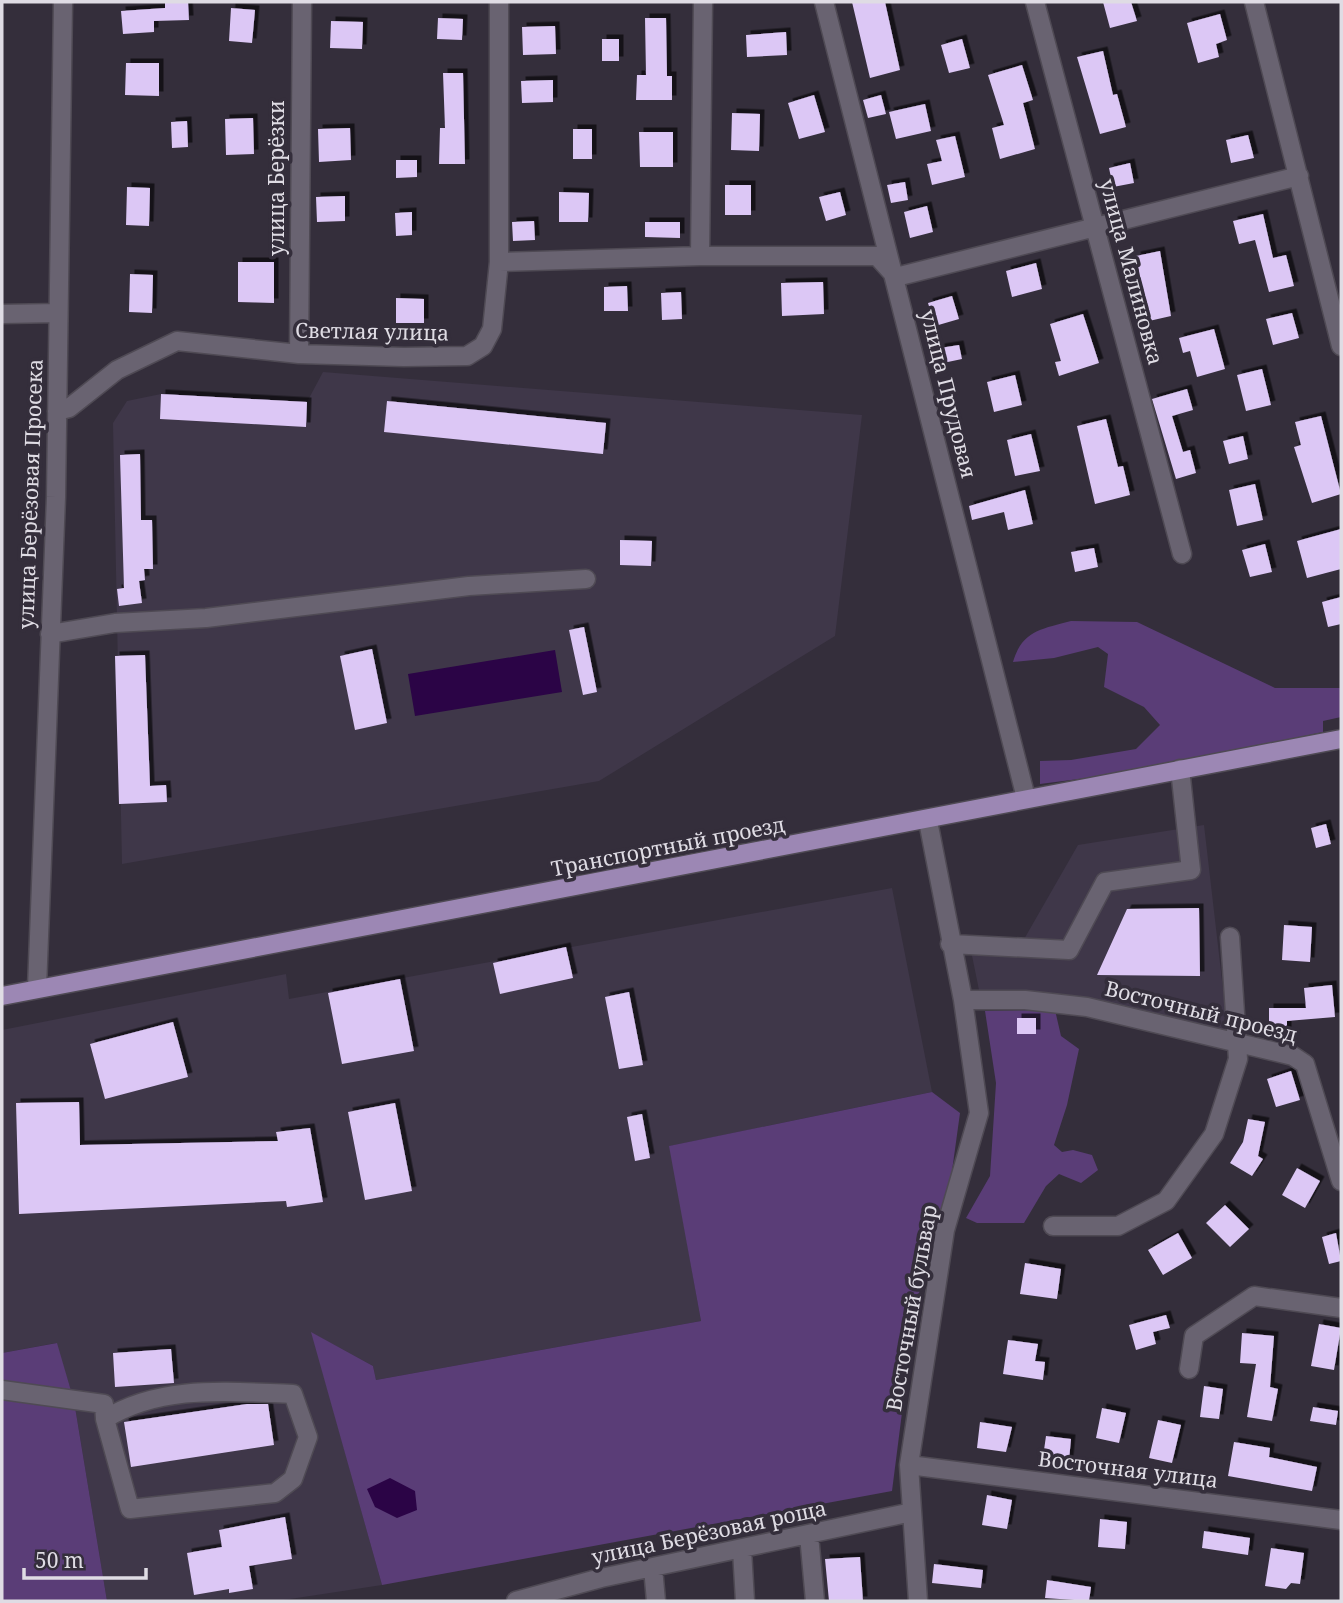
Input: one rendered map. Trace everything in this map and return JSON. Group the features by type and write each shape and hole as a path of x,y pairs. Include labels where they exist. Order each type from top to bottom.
{"main road":[{"name":"Транспортный проезд","path":"2,995 928,821 1026,798 1341,739"}],"street":[{"name":"улица Берёзовая Просека","path":"37,988 57,411 63,2"},
{"name":"улица Берёзки","path":"299,354 302,2"},
{"name":"Светлая улица","path":"57,411 69,408 117,370 177,341 299,354 467,356 483,346 492,329 499,262 499,2"},
{"path":"700,256 703,2"},
{"name":"улица Прудовая","path":"824,2 896,277 1026,798"},
{"name":"улица Малиновка","path":"1035,2 1182,554"},
{"path":"1254,2 1341,346"},
{"path":"499,262 700,256 877,256 896,277 1299,176"},
{"path":"2,314 58,313"},
{"path":"50,634 115,623 206,618 469,586 586,579"},
{"path":"950,944 1069,950 1105,882 1191,870 1180,769"},
{"name":"Восточный бульвар","path":"918,1601 909,1465 944,1230 979,1113 963,1000 928,821"},
{"path":"1053,1226 1118,1226 1166,1202 1214,1134 1238,1059 1230,937"},
{"name":"Восточный проезд","path":"963,1000 1026,1000 1087,1007 1293,1056 1305,1064 1341,1181"},
{"path":"1189,1369 1194,1336 1254,1296 1341,1308"},
{"path":"2,1390 104,1404 105,1419 130,1509 275,1493 293,1479 308,1437 293,1394 196,1391 131,1404 105,1419"},
{"name":"Восточная улица","path":"909,1465 1341,1516"},
{"name":"улица Берёзовая роща","path":"516,1601 569,1594 653,1568 912,1512"},
{"path":"809,1535 816,1601"},
{"path":"742,1550 745,1601"},
{"path":"653,1568 656,1601"}],"shaded area":[{"path":"323,372 862,415 835,636 599,781 122,864 113,423 127,401 161,394 307,402"},
{"path":"1071,621 1137,622 1275,688 1341,688 1341,717 1323,721 1323,732 1133,772 1040,784 1040,761 1071,760 1136,749 1160,725 1144,707 1104,687 1108,654 1098,647 1054,658 1013,662 1022,644 1034,633"},
{"path":"555,650 562,692 415,716 408,674"},
{"path":"1204,825 1228,1032 1096,999 979,990 968,936 1023,941 1078,845"},
{"path":"892,888 932,1092 670,1146 701,1321 376,1380 373,1366 312,1333 382,1585 277,1601 107,1601 74,1401 56,1343 2,1353 2,1030 286,974 289,999"},
{"path":"1055,1010 1061,1036 1079,1049 1067,1105 1054,1145 1062,1152 1073,1150 1092,1155 1098,1170 1081,1183 1059,1174 1046,1186 1024,1223 977,1223 966,1218 990,1176 996,1083 985,1011"},
{"path":"932,1092 960,1113 948,1200 916,1303 892,1491 382,1585 311,1332 373,1366 376,1380 701,1321 669,1146"},
{"path":"57,1343 74,1401 107,1601 2,1601 2,1353"},
{"path":"390,1478 415,1491 417,1510 397,1518 375,1507 367,1489"}],"building":[{"path":"165,2 188,2 189,20 154,21 154,32 123,34 121,11 165,8"},
{"path":"852,2 885,2 900,70 870,78"},
{"path":"1103,2 1131,2 1137,21 1110,28"},
{"path":"231,8 255,10 252,43 229,41"},
{"path":"1220,14 1227,40 1216,44 1219,57 1198,63 1187,23"},
{"path":"438,18 463,19 462,40 437,39"},
{"path":"645,18 666,18 667,76 672,76 672,100 636,100 637,75 646,75"},
{"path":"331,21 363,22 362,49 330,48"},
{"path":"555,26 556,54 523,55 522,27"},
{"path":"786,32 787,55 747,57 746,35"},
{"path":"602,39 619,39 619,61 602,61"},
{"path":"962,39 970,68 949,73 941,45"},
{"path":"1103,51 1113,95 1117,94 1126,127 1100,134 1077,57"},
{"path":"126,63 159,63 159,96 125,95"},
{"path":"1022,65 1033,100 1023,103 1035,149 1000,159 992,128 1004,125 988,75"},
{"path":"443,73 463,73 465,164 439,164 440,128 445,128"},
{"path":"553,80 553,102 522,103 521,81"},
{"path":"814,95 825,132 799,139 788,103"},
{"path":"881,95 886,114 868,118 863,100"},
{"path":"925,104 931,131 896,139 889,112"},
{"path":"732,113 760,114 759,151 731,150"},
{"path":"253,118 254,154 226,155 225,119"},
{"path":"187,121 188,147 172,148 171,122"},
{"path":"350,128 351,160 319,162 318,129"},
{"path":"573,129 592,129 592,159 573,159"},
{"path":"639,132 673,132 673,167 640,167"},
{"path":"1248,135 1254,158 1231,163 1226,140"},
{"path":"955,136 965,177 932,185 927,164 942,161 936,140"},
{"path":"396,160 417,160 417,177 396,178"},
{"path":"1130,163 1134,183 1113,187 1109,168"},
{"path":"905,182 908,200 891,203 887,185"},
{"path":"725,185 751,185 751,215 725,215"},
{"path":"127,187 150,188 149,226 126,225"},
{"path":"559,192 589,193 588,222 559,222"},
{"path":"840,192 846,215 826,221 819,197"},
{"path":"345,196 345,221 317,222 316,197"},
{"path":"927,206 933,232 910,238 904,212"},
{"path":"412,212 412,235 396,236 395,213"},
{"path":"1263,214 1273,258 1286,255 1294,286 1269,292 1255,240 1239,244 1233,221"},
{"path":"534,221 535,240 513,241 512,222"},
{"path":"645,222 680,222 680,238 645,237"},
{"path":"1160,251 1171,316 1149,321 1136,256"},
{"path":"238,262 274,262 274,303 238,302"},
{"path":"1036,263 1042,289 1012,297 1006,271"},
{"path":"130,274 153,275 152,313 129,312"},
{"path":"823,282 824,314 782,316 781,283"},
{"path":"627,286 628,311 604,311 604,287"},
{"path":"681,292 682,319 662,320 661,293"},
{"path":"952,296 959,319 935,326 928,303"},
{"path":"396,298 424,299 424,323 396,323"},
{"path":"1292,313 1299,338 1273,345 1266,319"},
{"path":"1083,314 1099,363 1059,376 1055,362 1061,361 1050,324"},
{"path":"1214,329 1225,369 1197,377 1190,351 1183,353 1179,338"},
{"path":"959,345 962,359 943,363 940,348"},
{"path":"1262,369 1271,405 1246,411 1237,375"},
{"path":"1015,375 1022,405 994,412 987,382"},
{"path":"1187,389 1193,410 1172,416 1183,452 1190,450 1196,473 1176,479 1152,399"},
{"path":"161,394 307,402 306,427 160,419"},
{"path":"387,401 606,423 603,454 384,432"},
{"path":"1321,416 1341,494 1312,503 1294,447 1301,445 1295,422"},
{"path":"1106,419 1118,467 1123,466 1130,495 1095,504 1077,426"},
{"path":"1031,434 1040,471 1015,476 1007,440"},
{"path":"1243,436 1248,459 1229,464 1223,441"},
{"path":"140,454 141,520 152,520 153,569 144,569 145,580 139,581 142,603 119,606 117,589 124,588 120,455"},
{"path":"1255,484 1263,520 1237,526 1229,490"},
{"path":"1025,490 1033,524 1008,530 1004,512 972,520 969,506"},
{"path":"1341,529 1341,569 1307,578 1297,541"},
{"path":"620,540 652,541 651,566 620,565"},
{"path":"1265,544 1272,572 1250,577 1242,550"},
{"path":"1094,548 1098,567 1075,572 1071,552"},
{"path":"1341,597 1341,624 1328,627 1322,602"},
{"path":"584,627 597,692 583,695 569,630"},
{"path":"372,649 387,723 355,730 340,656"},
{"path":"145,655 150,786 166,785 167,802 119,804 115,656"},
{"path":"1326,824 1331,844 1316,848 1311,828"},
{"path":"1199,908 1200,976 1097,975 1127,909"},
{"path":"1284,925 1312,927 1310,962 1282,960"},
{"path":"566,947 573,978 500,994 493,963"},
{"path":"400,979 414,1051 342,1064 328,993"},
{"path":"1332,985 1335,1017 1287,1021 1287,1032 1269,1032 1269,1008 1306,1008 1304,988"},
{"path":"629,992 643,1065 619,1069 605,997"},
{"path":"1017,1018 1036,1018 1036,1034 1017,1034"},
{"path":"173,1022 188,1077 105,1099 90,1044"},
{"path":"1291,1071 1300,1100 1276,1107 1267,1079"},
{"path":"79,1102 80,1145 278,1141 276,1132 310,1128 323,1202 287,1207 286,1201 19,1214 16,1103"},
{"path":"395,1103 412,1191 365,1200 348,1112"},
{"path":"642,1114 650,1158 635,1161 627,1117"},
{"path":"1248,1119 1265,1122 1258,1156 1263,1159 1252,1176 1230,1163 1243,1142"},
{"path":"1297,1168 1320,1181 1305,1208 1282,1195"},
{"path":"1225,1205 1249,1229 1230,1247 1206,1223"},
{"path":"1178,1233 1192,1258 1163,1275 1148,1250"},
{"path":"1336,1233 1341,1261 1329,1264 1322,1237"},
{"path":"1025,1263 1061,1269 1057,1299 1020,1294"},
{"path":"1166,1315 1170,1328 1153,1332 1156,1344 1136,1350 1129,1325"},
{"path":"1319,1324 1341,1328 1334,1370 1311,1366"},
{"path":"1242,1333 1274,1336 1270,1387 1278,1389 1272,1421 1247,1417 1256,1364 1240,1363"},
{"path":"1008,1340 1038,1344 1035,1361 1045,1362 1043,1380 1003,1374"},
{"path":"171,1349 174,1383 115,1387 113,1353"},
{"path":"1204,1386 1223,1389 1219,1419 1200,1417"},
{"path":"247,1404 268,1404 274,1445 131,1467 124,1422"},
{"path":"1313,1407 1338,1411 1336,1425 1310,1421"},
{"path":"1102,1408 1126,1413 1119,1443 1096,1438"},
{"path":"1158,1420 1181,1425 1172,1463 1149,1458"},
{"path":"980,1422 1012,1427 1006,1452 977,1448"},
{"path":"1046,1436 1071,1439 1069,1460 1043,1457"},
{"path":"1234,1442 1270,1448 1269,1457 1317,1467 1312,1491 1228,1476"},
{"path":"987,1495 1012,1500 1007,1529 982,1525"},
{"path":"285,1517 292,1559 249,1566 253,1589 229,1593 229,1589 194,1595 187,1553 222,1547 219,1530"},
{"path":"1100,1519 1127,1522 1125,1549 1098,1547"},
{"path":"1204,1531 1250,1538 1248,1555 1202,1548"},
{"path":"1271,1548 1304,1553 1300,1584 1291,1583 1286,1589 1265,1586"},
{"path":"860,1557 863,1601 829,1601 825,1559"},
{"path":"934,1564 983,1570 981,1588 932,1583"},
{"path":"1047,1580 1091,1587 1089,1601 1045,1598"}]}
